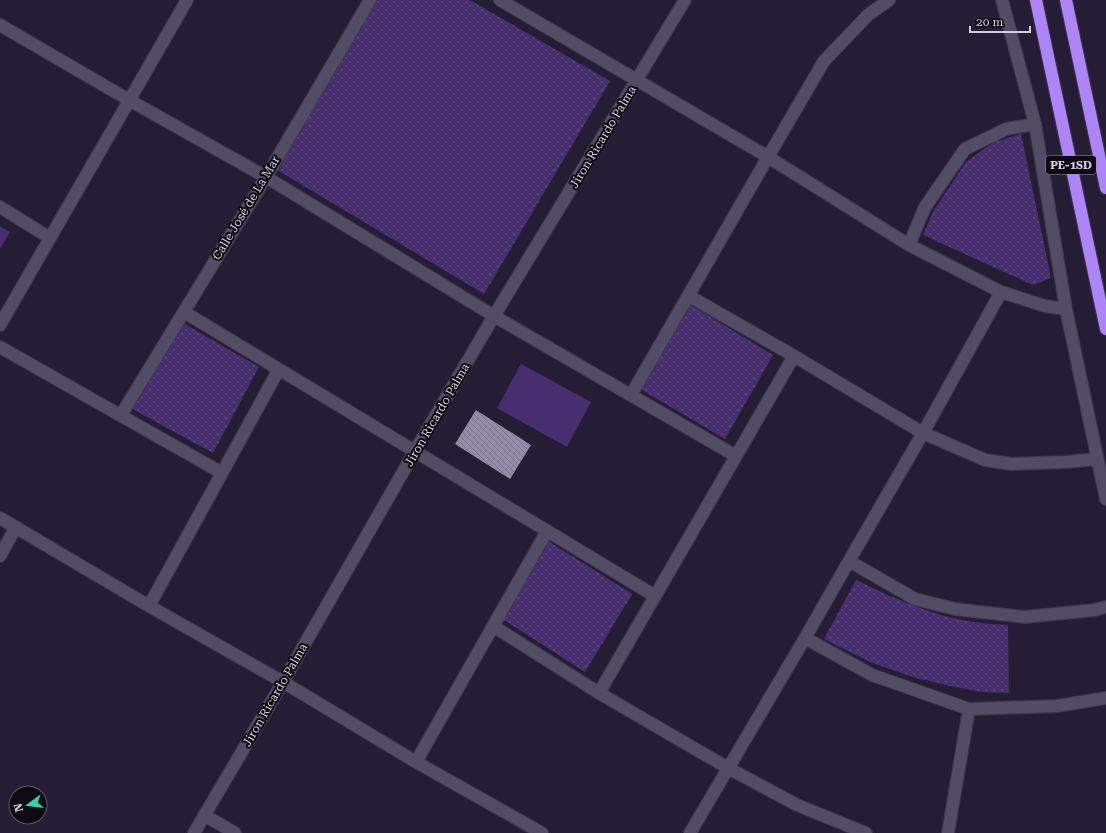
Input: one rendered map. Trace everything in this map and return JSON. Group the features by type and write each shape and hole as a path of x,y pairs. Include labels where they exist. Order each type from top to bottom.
{"highway":[{"name":"PE-1SD","path":"1036,0 1106,329"},
{"name":"PE-1SD","path":"1066,0 1106,188"}],"street":[{"path":"0,325 187,0"},
{"name":"Calle José de La Mar","path":"121,415 266,177 370,0"},
{"path":"500,0 768,157 909,245 1002,292 1045,306 1066,309"},
{"name":"Jiron Ricardo Palma","path":"194,833 494,316 685,0"},
{"path":"631,395 824,61 868,15 888,0"},
{"path":"1002,0 1035,124 1066,309 1106,499"},
{"path":"0,25 266,177 494,316 736,456"},
{"path":"909,245 925,207 965,150 1006,129 1035,124"},
{"path":"0,207 50,238"},
{"path":"690,833 805,638 1002,292"},
{"path":"689,296 794,356 923,433 985,460 1011,464 1066,462 1097,458"},
{"path":"184,312 655,596"},
{"path":"0,347 222,473"},
{"path":"599,693 794,356"},
{"path":"149,606 279,369"},
{"path":"0,518 149,606 283,682 416,762 542,833"},
{"path":"0,556 16,527"},
{"path":"416,762 547,530"},
{"path":"849,561 915,598 955,609 1025,617 1094,610 1106,607"},
{"path":"493,626 599,693 728,768 797,805 866,833"},
{"path":"805,638 872,675 969,709 1057,706 1106,698"},
{"path":"948,833 969,709"},
{"path":"204,815 235,833"}],"shaded area":[{"path":"375,0 470,0 610,81 484,294 274,168"},
{"path":"1021,134 1051,278 1033,285 923,235 934,210 966,162 994,142"},
{"path":"0,226 10,232 0,249"},
{"path":"686,302 773,355 725,439 637,387"},
{"path":"178,320 259,367 213,453 127,406"},
{"path":"521,364 591,402 567,447 497,408"},
{"path":"545,539 632,594 585,672 501,618"},
{"path":"856,580 899,600 928,611 978,623 1008,625 1009,693 982,692 913,677 870,662 824,639"}],"building":[{"path":"476,410 531,445 510,479 455,444"}]}
